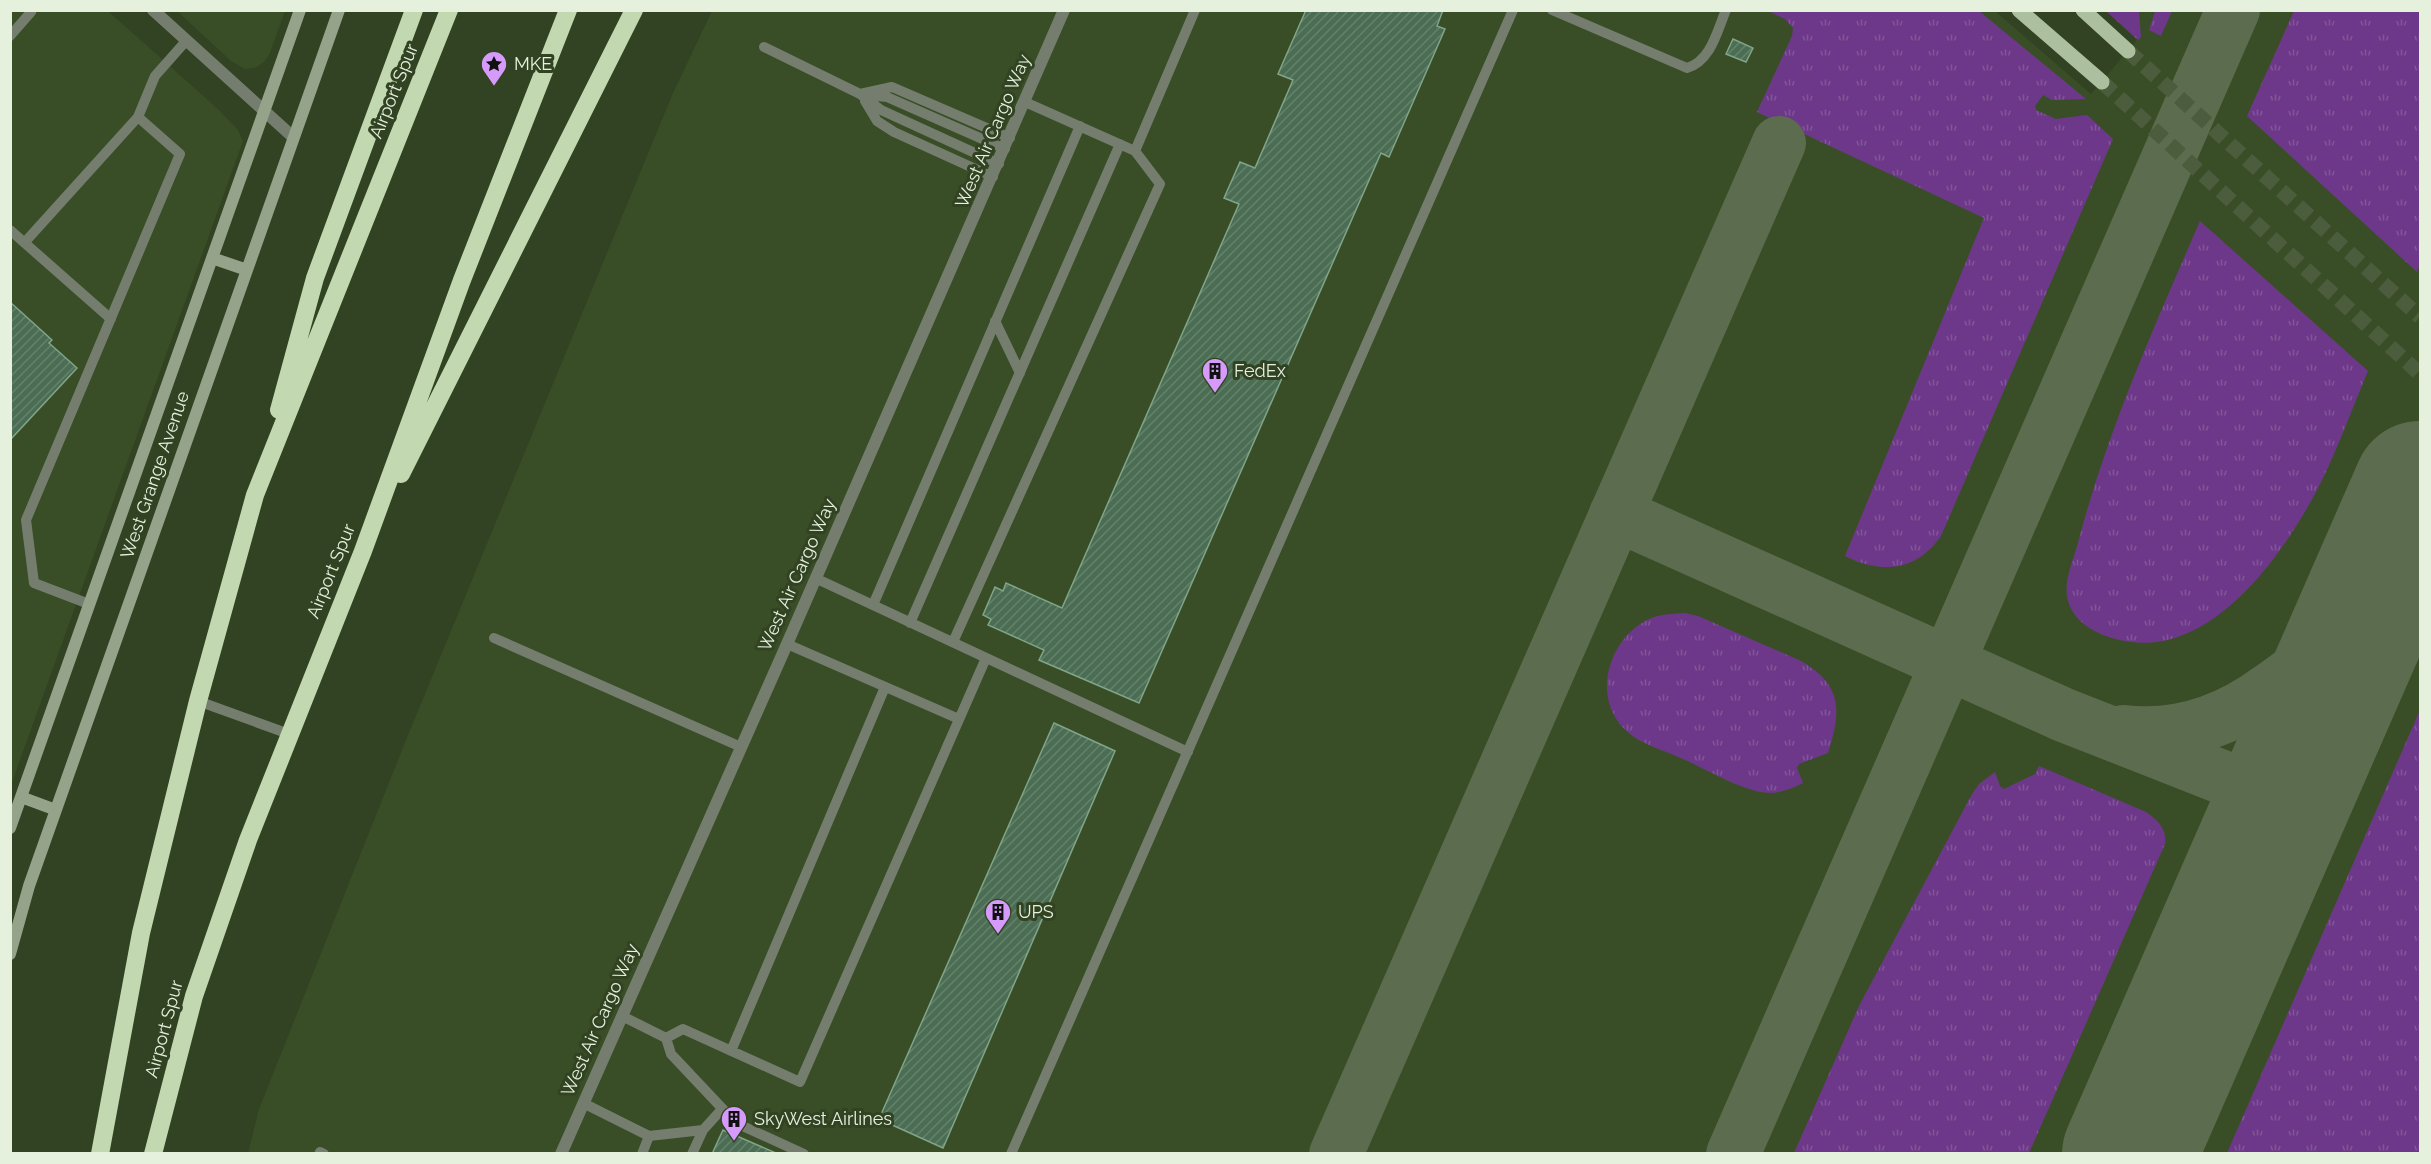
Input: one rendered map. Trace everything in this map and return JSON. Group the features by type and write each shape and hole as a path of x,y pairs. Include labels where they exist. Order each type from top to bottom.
{"highway":[{"path":"255,495 315,278 414,10"},
{"name":"Airport Spur","path":"100,1154 141,933 198,701 255,495 449,10"},
{"name":"Airport Spur","path":"153,1154 194,996 248,840 363,551 462,280 568,10"},
{"path":"363,551 634,10"}],"main road":[{"path":"2019,10 2102,82"},
{"path":"2083,10 2128,51"}],"street":[{"path":"153,10 294,137"},
{"name":"West Grange Avenue","path":"10,828 300,10"},
{"name":"West Grange Avenue","path":"10,954 29,886 339,10"},
{"name":"West Air Cargo Way","path":"561,1154 1008,144 1064,10"},
{"path":"212,258 247,270"},
{"path":"21,797 56,810"}],"lane":[{"path":"10,36 31,12 29,10"},
{"path":"1135,151 1195,10"},
{"path":"1011,1154 1513,10"},
{"path":"1552,10 1687,68 1698,64 1710,49 1726,10"},
{"path":"25,242 138,117 155,76 186,41"},
{"path":"764,47 860,94 881,110 999,164"},
{"path":"860,94 887,97 1008,144"},
{"path":"860,94 877,121 894,132 993,177"},
{"path":"953,642 1160,184 1135,151 1025,102"},
{"path":"89,604 34,584 26,520 180,154 138,117"},
{"path":"873,605 1080,126"},
{"path":"910,623 1120,144"},
{"path":"10,230 111,319"},
{"path":"996,321 1020,373"},
{"path":"815,578 1188,752"},
{"path":"494,638 741,747"},
{"path":"788,644 959,719"},
{"path":"666,1038 683,1029 800,1082 986,658"},
{"path":"731,1051 885,687"},
{"path":"198,701 289,734"},
{"path":"621,1016 666,1038 671,1054 722,1110 743,1127 804,1154"},
{"path":"583,1103 649,1136 703,1130"},
{"path":"692,1154 703,1130 722,1110"},
{"path":"642,1154 649,1136"}],"shaded area":[{"path":"11,11 108,11 219,110 238,130 243,141 11,785"},
{"path":"177,11 285,11 270,53 264,62 255,68 245,69 231,61"},
{"path":"712,11 1995,11 2091,94 2137,40 2106,11 2420,11 2420,1153 248,1154 259,1109 406,740 673,93"}],"green space":[{"path":"1768,11 1979,11 2086,99 2052,100 2043,95 2035,106 2036,110 2056,119 2087,115 2113,139 1941,536 1921,557 1897,566 1872,566 1845,556 1984,218 1757,112 1792,36 1793,28 1785,19"},
{"path":"2106,11 2139,11 2141,37 2138,40"},
{"path":"2155,11 2172,11 2161,36 2149,30"},
{"path":"2294,11 2420,11 2420,264 2417,272 2247,116"},
{"path":"2200,221 2368,371 2337,448 2316,492 2283,546 2238,599 2211,620 2183,635 2152,642 2120,640 2094,631 2079,620 2069,605 2066,589 2068,575 2118,417"},
{"path":"1685,613 1698,616 1799,660 1824,678 1831,688 1836,711 1833,737 1828,753 1799,764 1797,768 1803,783 1788,790 1772,793 1750,789 1642,742 1619,723 1610,707 1607,692 1611,663 1617,649 1636,627 1649,619 1662,615"},
{"path":"2420,710 2420,1153 2227,1153"},
{"path":"2039,766 2146,812 2161,825 2165,834 2165,844 2029,1153 1794,1153 1859,1006 1972,794 1979,784 1995,772 2000,786 2004,789 2035,774"}],"building":[{"name":"FedEx","path":"1306,10 1443,10 1437,26 1445,29 1389,157 1381,153 1139,703 1039,660 1044,650 988,625 991,619 983,615 995,587 1003,591 1006,583 1062,608 1239,204 1224,198 1240,162 1255,168 1293,80 1278,74"},
{"path":"1733,39 1753,48 1746,62 1726,54"},
{"path":"10,302 52,340 49,343 77,368 10,440"},
{"name":"UPS","path":"1054,723 1115,751 943,1148 879,1119"},
{"name":"SkyWest Airlines","path":"723,1130 778,1154 712,1154"}],"taxiway":[{"path":"1733,1154 2233,10"},
{"path":"1336,1154 1779,143"},
{"path":"2124,732 2163,732 2201,725 2253,701 2300,668 2328,639 2360,597 2374,574 2420,477"},
{"path":"1616,514 2064,715 2283,801"}],"runway":[{"path":"2129,1154 2420,488"}],"tunnel":[{"path":"2128,51 2420,317"},
{"path":"2102,82 2420,374"}],"place":[{"name":"MKE","path":"494,87"},
{"name":"FedEx","path":"1215,394"},
{"name":"UPS","path":"998,935"},
{"name":"SkyWest Airlines","path":"734,1142"}]}
